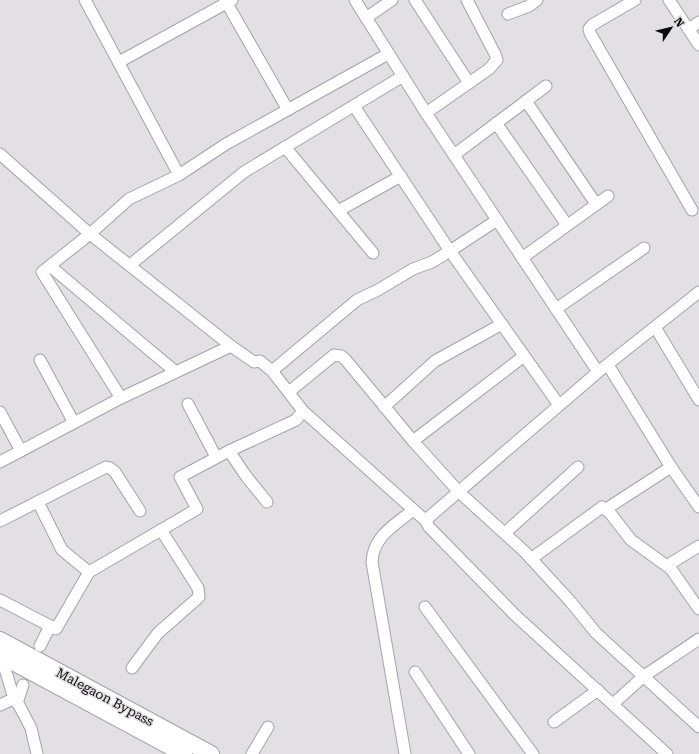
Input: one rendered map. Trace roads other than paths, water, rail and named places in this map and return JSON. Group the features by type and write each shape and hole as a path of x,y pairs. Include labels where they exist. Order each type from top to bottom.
{"highway":[{"name":"Malegaon Bypass","path":"0,650 184,754"},
{"name":"Malegaon Bypass","path":"0,650 211,754"}],"street":[{"path":"85,0 179,175"},
{"path":"355,0 426,113 598,372"},
{"path":"366,18 392,0"},
{"path":"416,0 469,83"},
{"path":"426,113 489,69 497,60 467,0"},
{"path":"635,0 595,23 590,27 590,33 692,210"},
{"path":"669,0 699,45"},
{"path":"119,62 228,1 288,110"},
{"path":"508,14 534,1"},
{"path":"689,29 699,22"},
{"path":"121,398 42,272 90,234 129,199 179,175 226,144 388,54"},
{"path":"130,265 234,179 403,76"},
{"path":"454,155 546,86"},
{"path":"526,101 596,204"},
{"path":"354,106 450,251 560,405"},
{"path":"496,123 567,225"},
{"path":"285,147 373,253"},
{"path":"0,154 90,234 231,346 254,362 260,361 272,371 303,411 426,521 429,527 515,615 667,754"},
{"path":"338,211 401,176"},
{"path":"522,258 608,196"},
{"path":"272,371 357,300 378,290 413,269 432,262 497,220"},
{"path":"556,309 644,248"},
{"path":"50,266 176,372"},
{"path":"426,521 598,372 699,292"},
{"path":"384,407 435,361 502,324"},
{"path":"656,327 699,400"},
{"path":"0,462 121,398 231,346"},
{"path":"289,392 337,355 345,359 413,442 459,492 505,533 570,601 596,633 699,727"},
{"path":"413,442 524,356"},
{"path":"40,360 74,423"},
{"path":"608,365 671,467 699,507"},
{"path":"188,404 216,457"},
{"path":"0,600 56,629 89,572 197,509 180,477 229,450 296,420 303,411"},
{"path":"0,412 21,451"},
{"path":"229,450 246,476 268,502"},
{"path":"0,521 106,467 115,472 140,511"},
{"path":"505,533 578,467"},
{"path":"530,559 598,508 606,509 671,467"},
{"path":"38,502 62,550 89,572"},
{"path":"606,509 631,540 668,565 699,608"},
{"path":"405,754 372,557 377,541 413,510"},
{"path":"132,668 158,633 199,597 198,588 161,530"},
{"path":"668,565 699,546"},
{"path":"425,606 533,754"},
{"path":"40,646 50,626"},
{"path":"613,704 644,676 699,639"},
{"path":"0,650 16,701 31,728 37,754"},
{"path":"415,672 469,754"},
{"path":"16,701 23,685"},
{"path":"554,722 598,690"},
{"path":"0,705 16,701"},
{"path":"252,754 268,727"}]}
